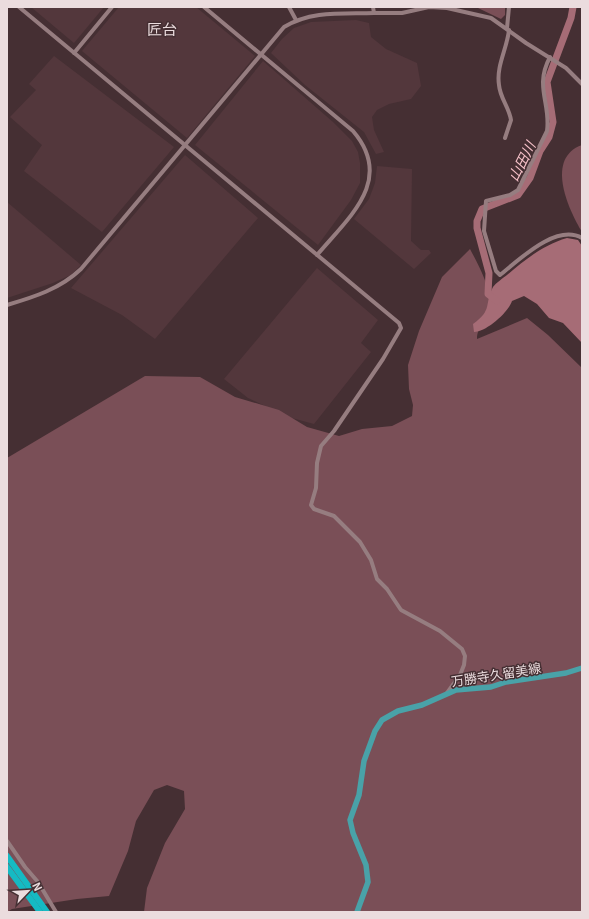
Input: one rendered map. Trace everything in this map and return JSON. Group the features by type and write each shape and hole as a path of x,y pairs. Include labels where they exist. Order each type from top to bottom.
{"highway":[{"path":"7,856 48,912"},
{"path":"7,867 40,912"}],"main road":[{"name":"万勝寺久留美線","path":"357,912 368,882 368,878 366,866 350,826 350,820 359,795 364,761 375,731 386,717 406,708 422,705 456,690 491,687 506,682 566,674 582,668"}],"street":[{"path":"19,7 398,323 400,328 383,359 334,431 321,446 317,463 316,488 311,505 314,510 334,516 360,542 370,560 377,579 388,589 401,610 440,631 462,648 465,656 464,665 460,675 447,693"},
{"path":"74,53 112,7"},
{"path":"204,7 353,131 364,144 370,160 370,181 364,197 317,255"},
{"path":"289,7 296,20"},
{"path":"373,7 374,13"},
{"path":"7,305 42,294 73,277 89,261 261,54 284,28 296,20 314,15 402,13 429,7 447,8 491,18 508,29 526,44 550,57 566,68 582,84"},
{"path":"505,138 511,120 500,96 498,83 499,67 508,43 509,7"},
{"path":"550,57 546,65 542,83 548,120 547,131 518,190 510,196 486,201 484,231 496,271 500,275 536,247 552,238 566,233 582,238"},
{"path":"7,840 25,867 38,882 56,912"}],"shaded area":[{"path":"31,7 104,7 74,43"},
{"path":"119,7 196,7 255,56 187,138 82,51"},
{"path":"456,7 505,7 505,15 501,19 478,8"},
{"path":"356,20 369,23 371,37 386,49 417,63 421,86 411,99 389,104 377,110 372,117 374,130 384,152 376,154 364,132 305,85 271,53 282,39 294,28 311,22"},
{"path":"54,56 174,147 102,232 24,171 42,145 10,117 36,90 29,84"},
{"path":"263,61 333,122 352,141 358,152 360,163 360,183 351,200 318,245 195,145"},
{"path":"582,145 582,232 566,198 562,172 564,161 571,152"},
{"path":"185,155 258,218 155,339 122,315 71,288"},
{"path":"377,166 412,169 411,241 421,250 429,250 431,253 414,269 354,219 369,199 375,183"},
{"path":"7,202 81,265 71,275 53,283 7,298"},
{"path":"567,238 578,240 582,246 582,343 563,323 549,318 537,304 524,296 512,301 506,311 496,321 484,329 474,332 473,324 486,311 490,293 494,285 535,253 550,244"},
{"path":"470,249 488,288 491,305 489,317 477,334 477,339 527,318 548,335 582,368 582,912 144,912 147,888 165,843 185,809 184,791 167,785 154,790 136,821 128,851 109,896 77,899 12,909 7,912 7,458 145,376 200,377 235,397 279,410 307,427 339,436 362,429 392,426 412,416 413,405 409,389 408,365 419,331 442,277"},
{"path":"317,268 378,320 361,343 371,352 314,424 288,417 248,398 224,379"}],"waterway":[{"name":"山田川","path":"497,301 488,294 489,273 477,228 477,221 482,209 518,195 530,178 540,151 549,137 553,122 547,82 571,18 573,7"}],"district":[{"name":"匠台","path":"162,28"}]}
